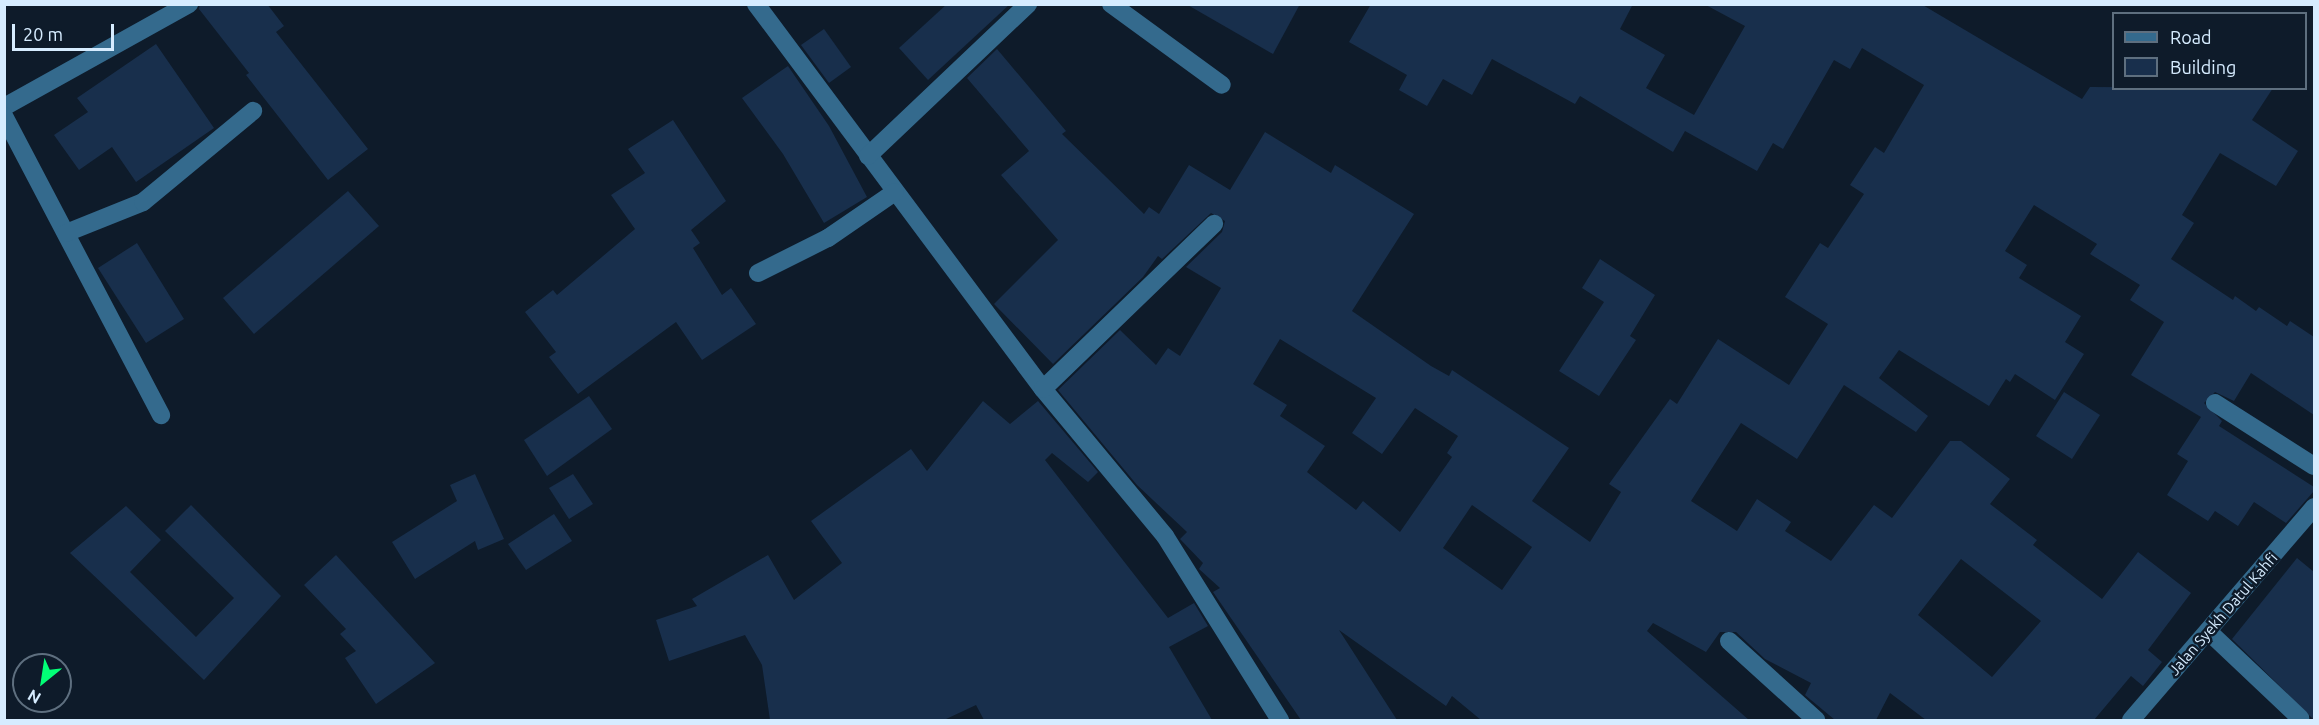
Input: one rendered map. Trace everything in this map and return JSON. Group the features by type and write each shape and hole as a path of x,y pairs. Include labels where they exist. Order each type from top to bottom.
{"street":[{"path":"4,108 189,4"},
{"path":"756,4 1043,389 1165,536 1280,720"},
{"path":"868,156 1028,4"},
{"path":"1111,4 1222,85"},
{"path":"66,233 143,202 253,111"},
{"path":"4,116 161,415"},
{"path":"758,273 828,238 895,192"},
{"path":"1043,389 1214,224"},
{"path":"2215,403 2314,466"},
{"name":"Jalan Syekh Datul Kahfi","path":"2131,720 2314,507"},
{"path":"2208,631 2300,718"},
{"path":"1729,641 1815,720"}],"building":[{"path":"200,4 267,4 284,26 276,32 368,149 328,180 246,75 249,73 199,9"},
{"path":"947,4 1010,4 928,80 899,48"},
{"path":"1186,4 1300,4 1273,54"},
{"path":"1371,4 1633,4 1620,29 1665,55 1646,88 1694,115 1745,26 1704,4 1921,4 2082,99 2090,87 2112,87 2112,90 2272,90 2252,120 2298,151 2276,186 2220,153 2182,215 2194,223 2171,259 2233,300 2235,296 2256,311 2259,307 2287,326 2290,321 2314,337 2314,415 2251,373 2234,401 2215,392 2204,403 2222,421 2219,426 2314,487 2314,491 2286,523 2254,502 2238,526 2215,511 2208,521 2167,495 2188,461 2177,454 2201,417 2131,375 2164,322 2130,300 2140,285 2090,254 2097,244 2034,205 2005,251 2027,265 2019,278 2081,316 2065,342 2084,354 2055,400 2015,374 2010,382 2006,379 1989,406 1899,350 1879,378 1928,416 1916,432 1844,385 1797,459 1741,423 1691,501 1737,531 1757,499 1791,522 1785,531 1831,561 1874,505 1892,518 1950,441 1961,441 2010,479 1990,504 2037,540 2033,545 2102,599 2138,552 2191,593 2148,650 2162,662 2143,686 2131,676 2094,720 1926,720 1890,693 1876,720 1835,720 1805,695 1811,683 1765,659 1736,632 1720,632 1706,652 1653,623 1647,631 1749,720 1481,720 1452,696 1446,706 1339,630 1397,720 1301,720 1213,592 1220,588 1199,569 1203,563 1180,539 1187,532 1137,485 1058,390 1120,330 1156,365 1168,348 1180,356 1221,288 1186,267 1222,232 1225,221 1211,213 1162,259 1158,256 1143,277 1053,364 994,304 1058,240 1001,175 1029,151 967,78 997,49 1066,131 1062,134 1144,214 1149,207 1159,214 1189,165 1230,190 1265,132 1331,173 1335,165 1414,214 1352,311 1431,366 1449,376 1452,370 1569,448 1532,501 1590,542 1621,492 1609,484 1670,399 1677,404 1718,339 1789,385 1828,324 1785,297 1820,243 1828,248 1864,194 1850,185 1875,147 1884,153 1924,85 1862,48 1850,69 1834,60 1783,149 1773,143 1757,171 1685,131 1673,152 1580,96 1575,104 1492,59 1472,95 1443,79 1427,106 1399,90 1407,75 1349,42","holes":["1280,339 1376,398 1352,433 1382,454 1415,408 1458,436 1447,453 1452,457 1400,532 1363,501 1356,510 1307,472 1325,446 1280,416 1287,405 1253,384","1472,505 1532,547 1502,590 1443,548","1961,559 2041,621 1992,677 1918,615"]},
{"path":"824,29 851,67 829,83 801,45"},
{"path":"156,44 214,128 136,182 112,147 79,170 54,135 88,112 77,98"},
{"path":"788,66 829,126 867,197 824,223 783,154 742,98"},
{"path":"673,120 726,201 691,230 700,243 693,248 722,295 731,288 756,324 702,360 676,322 578,394 549,357 556,352 525,312 553,290 557,295 635,229 611,195 645,173 628,149"},
{"path":"348,191 379,226 254,334 223,298"},
{"path":"137,243 184,319 146,343 98,268"},
{"path":"1600,259 1655,295 1630,336 1636,340 1599,396 1559,371 1604,302 1582,288"},
{"path":"2064,392 2100,415 2072,459 2036,436"},
{"path":"589,396 612,429 547,476 524,440"},
{"path":"983,401 1010,424 1038,401 1098,472 1088,482 1052,453 1045,460 1168,618 1194,603 1208,626 1169,647 1212,720 984,720 976,705 944,720 770,720 762,665 745,635 669,661 656,620 697,606 692,599 768,555 794,600 842,563 811,521 911,449 927,471"},
{"path":"475,474 504,539 478,550 475,541 415,579 392,542 457,501 450,485"},
{"path":"573,474 593,504 569,519 549,488"},
{"path":"191,505 281,596 204,680 70,553 126,506 161,540 130,572 196,637 234,598 165,531"},
{"path":"554,514 572,541 526,570 508,544"},
{"path":"336,555 435,663 376,704 345,658 356,651 340,634 346,629 304,585"},
{"path":"2297,558 2314,572 2314,720 2232,639"}]}
